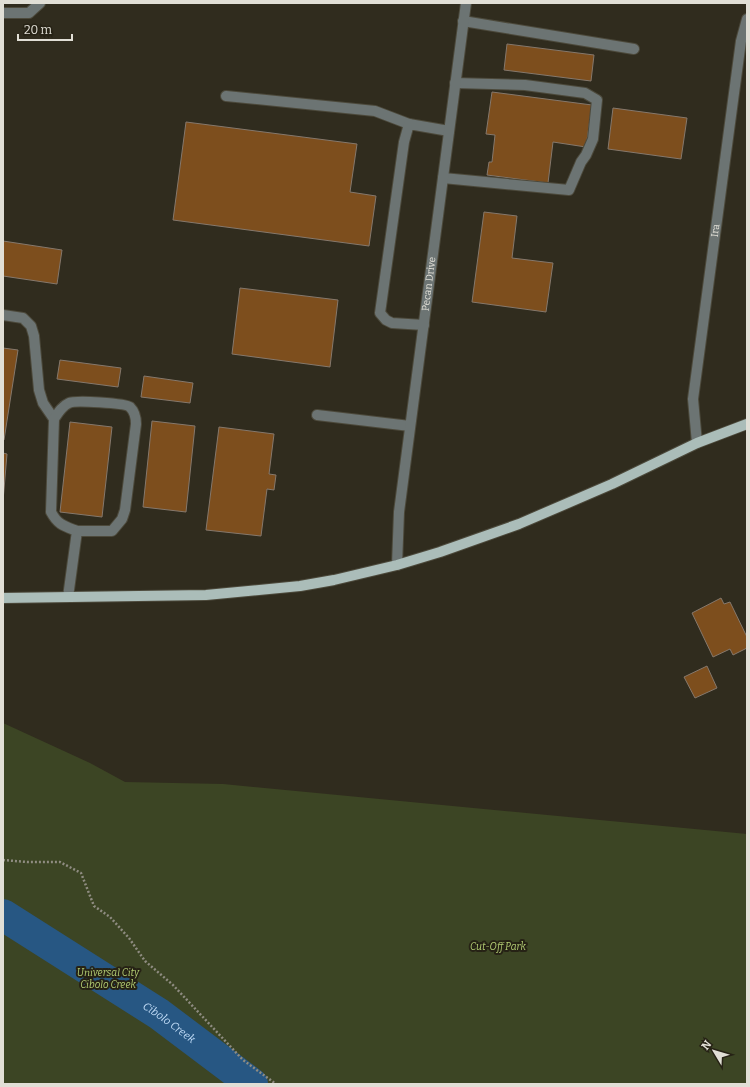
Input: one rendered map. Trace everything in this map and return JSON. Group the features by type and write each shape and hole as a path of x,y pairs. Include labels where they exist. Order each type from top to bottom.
{"main road":[{"path":"3,598 206,595 300,586 334,580 397,565 440,552 519,524 612,484 697,442 747,424"}],"street":[{"path":"3,13 29,13 40,3"},
{"name":"Pecan Drive","path":"397,565 399,512 466,3"},
{"name":"Ira","path":"697,442 693,399 741,40 747,19"},
{"path":"463,21 634,49"},
{"path":"443,178 569,190 581,162 593,140 597,100 585,93 525,85 455,82"},
{"path":"226,96 375,111 408,124 449,130"},
{"path":"408,124 404,142 380,313 386,320 392,323 424,325"},
{"path":"3,315 23,318 31,326 34,336 39,390 43,403 54,419"},
{"path":"70,402 116,403 126,405 131,408 136,416 136,424 125,510 122,519 112,531 78,530 62,526 55,520 51,512 54,419 59,410 70,402"},
{"path":"317,415 410,426"},
{"path":"68,597 78,530"}],"path":[{"path":"3,860 60,862 81,873 94,906 110,917 129,938 145,961 173,985 243,1060 276,1084"}],"green space":[{"name":"Cut-Off Park","path":"3,723 90,763 125,782 223,784 747,834 747,1084 3,1084"}],"building":[{"path":"507,44 594,55 591,81 504,70"},
{"path":"492,92 592,105 586,147 553,142 548,183 487,175 489,162 492,162 495,135 486,134"},
{"path":"613,108 687,118 681,159 608,149"},
{"path":"186,122 357,144 350,192 376,196 369,246 173,220"},
{"path":"484,212 517,216 512,258 553,263 546,312 472,302"},
{"path":"3,241 62,250 57,284 3,276"},
{"path":"240,288 338,300 330,367 232,354"},
{"path":"3,348 18,350 4,440 3,440"},
{"path":"60,360 121,368 118,387 57,379"},
{"path":"144,376 193,383 190,403 141,397"},
{"path":"152,421 195,426 186,512 143,507"},
{"path":"70,422 112,427 102,517 60,512"},
{"path":"219,427 274,434 269,474 276,475 274,490 267,489 261,536 206,530"},
{"path":"3,453 7,454 3,501"},
{"path":"721,598 724,604 730,602 747,637 747,648 733,655 730,649 713,657 692,613"},
{"path":"707,666 717,688 695,698 684,677"}],"waterway":[{"name":"Cibolo Creek","path":"3,915 159,1014 252,1084"}],"park label":[{"name":"Universal City Cibolo Creek","path":"108,978"}]}
